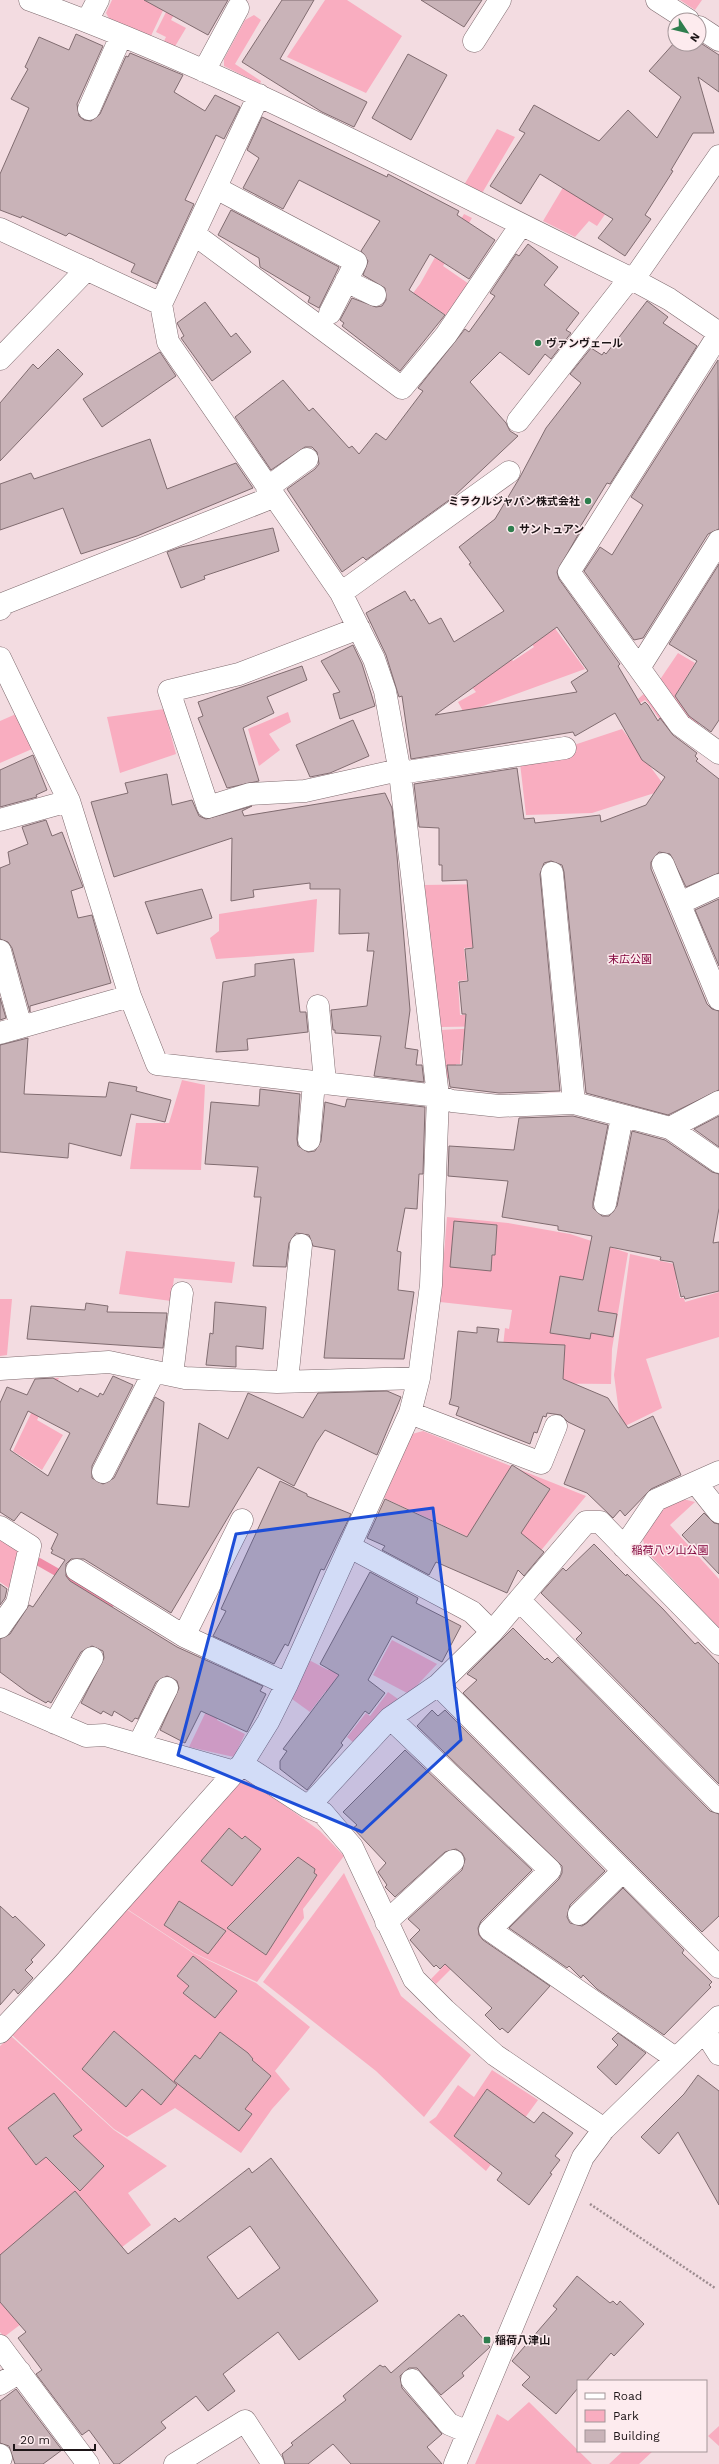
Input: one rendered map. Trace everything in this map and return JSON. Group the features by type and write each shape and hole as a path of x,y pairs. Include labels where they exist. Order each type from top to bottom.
{"street":[{"path":"30,0 87,21 259,95 632,279 669,299 719,334 569,572 680,725 719,753"},
{"path":"87,21 98,0"},
{"path":"474,41 500,0"},
{"path":"657,0 676,12"},
{"path":"204,71 238,8"},
{"path":"707,32 719,40"},
{"path":"89,109 121,36"},
{"path":"4,2019 239,1768 268,1722 287,1684 410,1413 419,1378 431,1285 438,1096 399,772 385,691 374,659 341,593 168,342 162,304 259,95"},
{"path":"518,421 632,279 719,156"},
{"path":"216,188 356,262 330,313"},
{"path":"194,234 402,388 446,335 521,225"},
{"path":"0,229 162,304"},
{"path":"0,359 87,269"},
{"path":"346,281 375,295"},
{"path":"0,609 4,603 270,492 307,459"},
{"path":"341,593 509,472"},
{"path":"639,668 716,554"},
{"path":"359,628 239,674 169,692 208,807 250,794 305,791 399,772 565,748"},
{"path":"0,658 69,801 130,996 156,1064 438,1096 452,1101 499,1106 574,1103 622,1117 670,1128 719,1162"},
{"path":"0,820 69,801"},
{"path":"663,864 719,999"},
{"path":"552,873 574,1103"},
{"path":"680,903 719,885"},
{"path":"0,951 21,1027"},
{"path":"0,1034 130,996"},
{"path":"310,1140 319,1082 318,1006"},
{"path":"670,1128 719,1102"},
{"path":"605,1204 622,1117"},
{"path":"287,1381 301,1245"},
{"path":"103,1472 163,1374 182,1293"},
{"path":"0,1369 109,1362 163,1374 287,1381 419,1378"},
{"path":"410,1413 541,1463 556,1426"},
{"path":"624,1547 656,1500 719,1472"},
{"path":"696,1483 719,1512"},
{"path":"184,1636 242,1520"},
{"path":"308,1806 390,1718 438,1685 492,1632 586,1522 600,1522 719,1644"},
{"path":"0,1527 30,1546 17,1603 0,1626"},
{"path":"350,1547 472,1612 492,1632"},
{"path":"77,1570 184,1636 287,1684"},
{"path":"519,1600 719,1802"},
{"path":"55,1723 92,1658"},
{"path":"438,1685 719,1967"},
{"path":"141,1745 142,1738 167,1688"},
{"path":"0,1699 86,1736 105,1735 239,1768 308,1806 324,1813 352,1847 386,1922 414,1978 445,2010 495,2055 604,2129"},
{"path":"390,1718 550,1870 490,1930 675,2058"},
{"path":"386,1922 453,1861"},
{"path":"579,1914 623,1871"},
{"path":"455,2464 568,2189 583,2157 604,2129 675,2058 712,2025 719,2054"},
{"path":"0,2346 88,2464"},
{"path":"0,2384 20,2372"},
{"path":"412,2380 449,2424 468,2432"},
{"path":"175,2464 245,2421 273,2464"}],"path":[{"path":"568,2189 715,2288"}],"highlighted area":[{"path":"433,1508 461,1740 362,1832 178,1755 236,1534"}],"green space":[{"path":"112,0 168,0 149,40 110,20 106,13"},
{"path":"172,0 182,0 171,20 186,28 174,48 163,43 166,37 156,32"},
{"path":"325,0 347,0 402,36 366,93 287,57"},
{"path":"680,0 702,0 695,10"},
{"path":"254,15 261,20 235,64 261,81 260,84 224,66 224,59 245,20"},
{"path":"497,129 515,137 481,195 464,185"},
{"path":"583,154 623,188 597,226 589,221 575,237 543,221"},
{"path":"464,214 472,218 443,266 469,284 447,316 426,301 417,313 404,305 420,284 438,252 441,254"},
{"path":"496,596 537,604 585,669 464,713 458,702 476,692 471,686 511,659 513,661 534,647"},
{"path":"678,653 695,663 677,692 704,714 698,725 689,720 659,681"},
{"path":"646,692 671,730 668,732 649,704 645,700 640,703 638,699"},
{"path":"164,709 176,754 120,773 107,717"},
{"path":"288,712 291,722 269,734 280,750 259,766 248,729"},
{"path":"16,714 32,749 0,763 0,721"},
{"path":"622,729 667,789 592,813 526,815 520,763"},
{"path":"492,884 495,912 470,915 472,935 484,934 486,946 464,948 467,980 458,981 460,1015 504,1011 506,1026 441,1027 423,885"},
{"path":"317,899 314,952 216,959 210,938 219,931 219,914"},
{"path":"481,1028 464,1051 461,1050 460,1064 456,1064 455,1080 446,1078 440,1030"},
{"path":"182,1080 205,1085 201,1170 130,1169 136,1123 169,1123"},
{"path":"447,1217 508,1223 570,1234 628,1253 612,1349 611,1384 499,1383 505,1328 509,1329 512,1310 440,1302"},
{"path":"126,1251 235,1262 232,1283 174,1278 171,1301 119,1294"},
{"path":"630,1254 683,1266 685,1278 676,1280 680,1298 684,1298 685,1302 719,1292 719,1337 646,1359 662,1408 621,1428 614,1375"},
{"path":"0,1299 12,1299 7,1355 0,1356"},
{"path":"48,1378 59,1378 37,1420 63,1435 42,1470 13,1451"},
{"path":"423,1431 586,1496 529,1565 384,1498 412,1434"},
{"name":"稲荷八ツ山公園","path":"683,1499 695,1502 670,1525 719,1579 719,1628 647,1552 642,1537 662,1507"},
{"path":"0,1538 21,1551 10,1589 0,1582"},
{"path":"392,1640 437,1664 409,1694 373,1675"},
{"path":"309,1660 328,1670 335,1660 348,1667 329,1693 326,1691 310,1712 292,1699"},
{"path":"225,1672 237,1677 217,1720 245,1734 234,1757 189,1747"},
{"path":"388,1692 398,1699 355,1744 347,1737 366,1713 370,1716"},
{"path":"251,1781 320,1831 344,1856 303,1909 304,1918 257,1982 194,1953 127,1909 239,1782"},
{"path":"344,1873 401,1996 471,2055 424,2117 376,2071 263,1982"},
{"path":"126,1909 193,1953 256,1983 310,2027 275,2071 290,2089 272,2109 241,2153 175,2108 127,2137 114,2129 12,2035"},
{"path":"481,1928 486,1934 436,1984 431,1979"},
{"path":"11,2036 114,2130 167,2166 128,2193 151,2225 4,2337 0,2332 0,2046"},
{"path":"492,2070 538,2100 486,2171 429,2122 436,2117 458,2085 474,2097"},
{"path":"529,2402 577,2449 577,2452 580,2452 592,2464 475,2464 497,2414 508,2421"},
{"path":"719,2426 719,2446 708,2436"},
{"path":"622,2452 652,2452 639,2464 609,2464"}],"building":[{"path":"144,0 228,0 208,35"},
{"path":"282,0 314,0 280,59 367,102 354,127 322,112 242,62"},
{"path":"421,0 482,0 464,27"},
{"path":"76,34 103,46 77,104 79,116 84,120 91,121 100,114 126,56 128,57 130,53 183,75 174,92 205,111 215,95 240,107 224,139 216,135 185,200 194,204 157,284 131,272 135,264 69,233 66,236 22,216 21,218 0,210 0,174 29,108 11,99 28,69 25,67 39,37 69,50"},
{"path":"707,47 719,55 719,92 698,77 714,133 693,133 671,170 673,171 645,215 651,219 625,256 598,238 613,219 540,174 521,204 490,186 525,133 519,130 534,105 599,141 628,110 657,138 681,97 649,71 667,51 707,52"},
{"path":"408,54 447,75 411,140 372,118"},
{"path":"262,117 387,177 388,174 459,211 457,215 495,240 469,279 430,254 409,290 445,315 400,371 342,326 344,323 340,320 352,298 376,307 382,306 386,300 385,288 363,275 368,261 361,251 380,221 299,180 283,209 243,188 259,158 247,150"},
{"path":"231,210 339,267 319,308 308,302 310,297 260,267 259,258 218,235"},
{"path":"528,244 558,267 544,285 579,313 566,330 571,333 551,359 545,354 529,375 500,352 470,382 506,423 510,431 518,436 452,498 366,560 363,557 342,572 287,489 315,469 319,464 317,452 312,447 305,447 271,470 235,417 283,380 309,411 313,408 349,448 352,446 359,454 376,433 386,440 423,391 418,388 465,329 469,332 495,296 490,293 516,254 519,256"},
{"path":"647,301 668,317 663,323 697,346 610,484 607,483 577,532 579,533 557,572 559,579 620,664 618,666 641,705 645,702 658,721 660,718 673,735 697,753 695,756 698,759 696,761 719,779 719,873 686,887 670,854 659,852 651,862 651,869 707,1004 712,1009 719,1011 719,1090 668,1115 586,1093 564,872 562,865 551,861 544,863 540,874 560,1091 499,1093 450,1087 447,1065 462,1065 466,1014 462,1014 459,982 468,981 465,949 473,948 467,880 442,881 442,865 439,865 439,828 419,827 414,784 517,768 524,819 534,818 535,823 600,815 601,822 646,805 665,777 642,760 615,713 575,736 573,732 411,759 402,696 399,697 386,655 366,613 405,591 411,601 414,599 429,624 441,618 454,642 504,611 469,564 471,563 459,547 495,519 520,477 546,428 581,383 570,374 591,348 602,355 604,352 606,354","holes":["557,627 588,671 571,682 577,692 435,715"]},
{"path":"205,302 231,337 236,333 251,352 212,381 181,338 184,336 177,323"},
{"path":"58,349 83,374 0,461 0,403 33,364 38,369"},
{"path":"160,352 176,376 102,427 83,399"},
{"path":"718,360 719,529 708,534 643,638 634,640 584,571 600,547 612,555 643,505 631,497"},
{"path":"150,439 167,489 236,463 253,488 137,536 81,554 63,508 0,530 0,484 31,473 34,479"},
{"path":"273,528 279,551 204,576 205,579 181,588 167,552 181,547"},
{"path":"719,564 719,720 711,732 689,716 675,696 697,661 669,644"},
{"path":"353,645 362,664 375,706 340,719 333,694 340,692 321,661"},
{"path":"302,666 307,680 267,697 274,713 243,728 259,781 227,788 198,718 203,716 198,702"},
{"path":"353,720 369,756 330,773 310,777 296,745"},
{"path":"33,755 47,790 36,795 37,797 0,807 0,770"},
{"path":"167,774 172,805 192,800 199,816 206,819 252,806 242,811 244,816 385,793 392,808 410,1010 405,1048 418,1050 416,1065 422,1065 424,1082 374,1076 381,1036 335,1033 335,1030 333,1030 331,1010 367,1006 374,951 367,951 369,933 339,934 340,889 310,889 310,883 253,890 254,897 231,901 232,838 114,877 91,802 128,793 125,783"},
{"path":"46,820 52,836 62,832 83,887 71,891 78,918 92,915 111,983 30,1006 30,1012 12,948 8,942 0,939 0,868 10,864 8,852 28,844 22,827"},
{"path":"202,889 212,918 157,934 145,902"},
{"path":"719,899 719,966 695,910"},
{"path":"294,959 300,1012 306,1012 308,1032 247,1039 248,1050 216,1052 223,982 255,976 255,964"},
{"path":"0,998 6,1018 0,1020"},
{"path":"28,1038 24,1094 106,1097 109,1082 137,1087 136,1091 171,1100 165,1122 131,1114 121,1156 69,1143 68,1158 0,1152 0,1045"},
{"path":"260,1089 300,1094 297,1139 298,1146 308,1152 315,1151 321,1141 325,1102 345,1107 347,1099 425,1107 423,1174 419,1174 417,1209 405,1208 397,1251 401,1252 398,1290 414,1292 404,1359 324,1358 335,1250 313,1246 309,1235 296,1233 289,1243 286,1267 253,1266 261,1197 254,1197 258,1167 205,1164 211,1102 259,1106"},
{"path":"573,1116 608,1125 593,1202 593,1208 602,1216 609,1216 617,1206 632,1131 665,1140 712,1172 719,1174 719,1208 713,1243 719,1242 719,1291 685,1299 684,1296 681,1297 673,1262 660,1260 661,1257 610,1247 598,1311 617,1314 613,1337 591,1333 590,1339 550,1333 560,1276 583,1280 592,1236 558,1230 558,1226 502,1217 508,1181 448,1176 449,1146 514,1150 519,1118"},
{"path":"719,1116 719,1147 694,1129"},
{"path":"454,1221 497,1225 495,1255 492,1255 491,1271 450,1267"},
{"path":"215,1302 266,1307 263,1349 236,1346 236,1367 206,1365 210,1333 213,1334"},
{"path":"86,1303 108,1306 107,1312 167,1313 163,1348 27,1339 31,1306 85,1310"},
{"path":"477,1327 499,1329 497,1342 565,1345 563,1379 608,1398 628,1428 653,1416 681,1475 651,1489 625,1516 620,1510 613,1518 587,1493 564,1484 585,1430 568,1422 561,1415 547,1413 546,1417 543,1416 537,1433 534,1432 530,1444 456,1415 459,1407 449,1404 451,1398 458,1331 477,1333"},
{"path":"113,1376 133,1385 92,1466 92,1478 103,1484 114,1478 155,1397 164,1402 157,1504 189,1507 199,1423 228,1439 248,1393 303,1418 318,1393 387,1391 401,1397 377,1455 325,1430 316,1443 294,1486 258,1467 171,1613 84,1559 71,1559 66,1564 66,1576 70,1581 177,1647 263,1686 260,1691 266,1694 247,1732 201,1711 185,1743 160,1730 179,1688 177,1681 167,1676 156,1682 138,1719 135,1718 132,1722 114,1711 112,1716 103,1711 101,1714 81,1703 104,1658 103,1651 92,1646 81,1652 51,1703 48,1701 46,1703 27,1692 0,1672 0,1639 10,1634 29,1605 33,1607 65,1560 51,1553 53,1550 51,1549 58,1534 21,1512 14,1521 0,1512 0,1403 7,1387 27,1395 35,1379 53,1378 78,1392 80,1388 98,1397 100,1393 103,1395","holes":["28,1411 70,1433 48,1476 10,1450"]},
{"path":"512,1465 550,1489 521,1533 544,1552 524,1576 518,1570 507,1593 436,1562 429,1575 382,1550 385,1546 367,1538 385,1499 467,1537"},
{"path":"280,1481 307,1494 307,1496 351,1514 324,1570 321,1569 288,1646 285,1644 274,1664 213,1636 226,1611 221,1609"},
{"path":"704,1513 714,1523 719,1524 719,1574 682,1535"},
{"path":"594,1544 626,1576 627,1574 663,1609 695,1644 698,1642 719,1664 719,1784 576,1639 582,1633 541,1593 563,1568 566,1571"},
{"path":"370,1572 418,1598 416,1603 461,1626 442,1662 392,1636 368,1680 385,1693 369,1714 365,1711 341,1743 343,1745 307,1790 280,1769 280,1761 287,1751 283,1749 339,1675 320,1664"},
{"path":"0,1584 7,1589 5,1598 0,1605"},
{"path":"513,1628 545,1660 547,1658 552,1663 558,1657 710,1811 719,1814 719,1916 702,1932 463,1693 477,1680 467,1674"},
{"path":"432,1710 438,1716 445,1710 605,1871 570,1905 567,1917 570,1923 582,1926 587,1923 623,1888 684,1950 682,1953 712,1982 709,1985 711,1987 664,2035 597,1989 583,1975 581,1978 569,1966 567,1968 509,1928 559,1879 562,1873 562,1866 417,1726"},
{"path":"405,1750 532,1870 481,1921 478,1928 479,1935 483,1940 550,1986 508,2033 502,2028 500,2030 485,2015 492,2008 445,1964 440,1969 436,1965 434,1967 410,1940 420,1930 408,1919 462,1870 465,1859 462,1853 456,1849 445,1852 395,1897 385,1887 387,1885 378,1872 386,1863 353,1828 357,1825 343,1812"},
{"path":"229,1828 242,1839 245,1836 261,1849 232,1886 201,1861"},
{"path":"298,1857 315,1869 314,1873 317,1875 266,1955 227,1928"},
{"path":"179,1901 226,1931 208,1954 164,1925"},
{"path":"0,1906 13,1918 15,1916 45,1945 31,1960 33,1962 25,1970 33,1978 18,1994 14,1989 0,2005"},
{"path":"193,1956 237,1991 215,2018 183,1993 189,1986 177,1976"},
{"path":"114,2031 177,2085 161,2105 142,2089 126,2107 82,2069"},
{"path":"220,2032 248,2053 253,2059 252,2060 271,2076 245,2109 252,2114 239,2131 174,2081 195,2055 200,2059"},
{"path":"618,2033 646,2053 616,2085 597,2067 618,2045 612,2039"},
{"path":"698,2075 719,2091 719,2205 678,2132 659,2154 641,2137 684,2094"},
{"path":"487,2089 534,2123 543,2112 573,2133 555,2156 560,2160 550,2173 552,2174 529,2205 497,2180 502,2173 454,2136"},
{"path":"54,2093 82,2130 73,2136 104,2166 80,2191 46,2157 36,2165 8,2128"},
{"path":"271,2158 378,2301 299,2360 278,2332 223,2374 235,2391 208,2411 196,2396 161,2422 166,2428 119,2464 114,2464 89,2430 82,2435 36,2374 42,2370 18,2338 26,2332 0,2302 0,2255 75,2191 128,2254 175,2218 179,2222 249,2168 252,2173","holes":["250,2226 280,2268 238,2299 207,2257"]},
{"path":"577,2276 610,2303 613,2301 617,2305 620,2301 644,2324 614,2356 611,2353 587,2380 577,2380 577,2389 556,2414 522,2385 530,2377 512,2361 557,2309 553,2306"},
{"path":"459,2314 461,2317 463,2315 490,2347 462,2373 464,2376 441,2395 417,2368 409,2368 400,2376 402,2388 442,2434 427,2447 442,2464 351,2464 333,2444 308,2464 285,2464 282,2454 293,2445 291,2443 346,2400 343,2396 380,2365 383,2367 385,2366 391,2373"},
{"path":"16,2389 62,2450 43,2464 15,2464 9,2446 0,2443 0,2401"}],"waterway":[{"path":"39,1562 111,1603"}],"place":[{"name":"ヴァンヴェール","path":"538,343"},
{"name":"ミラクルジャパン株式会社","path":"588,501"},
{"name":"サントュアン","path":"511,529"},
{"name":"稲荷八津山","path":"487,2340"}],"park label":[{"name":"末広公園","path":"630,959"}]}
